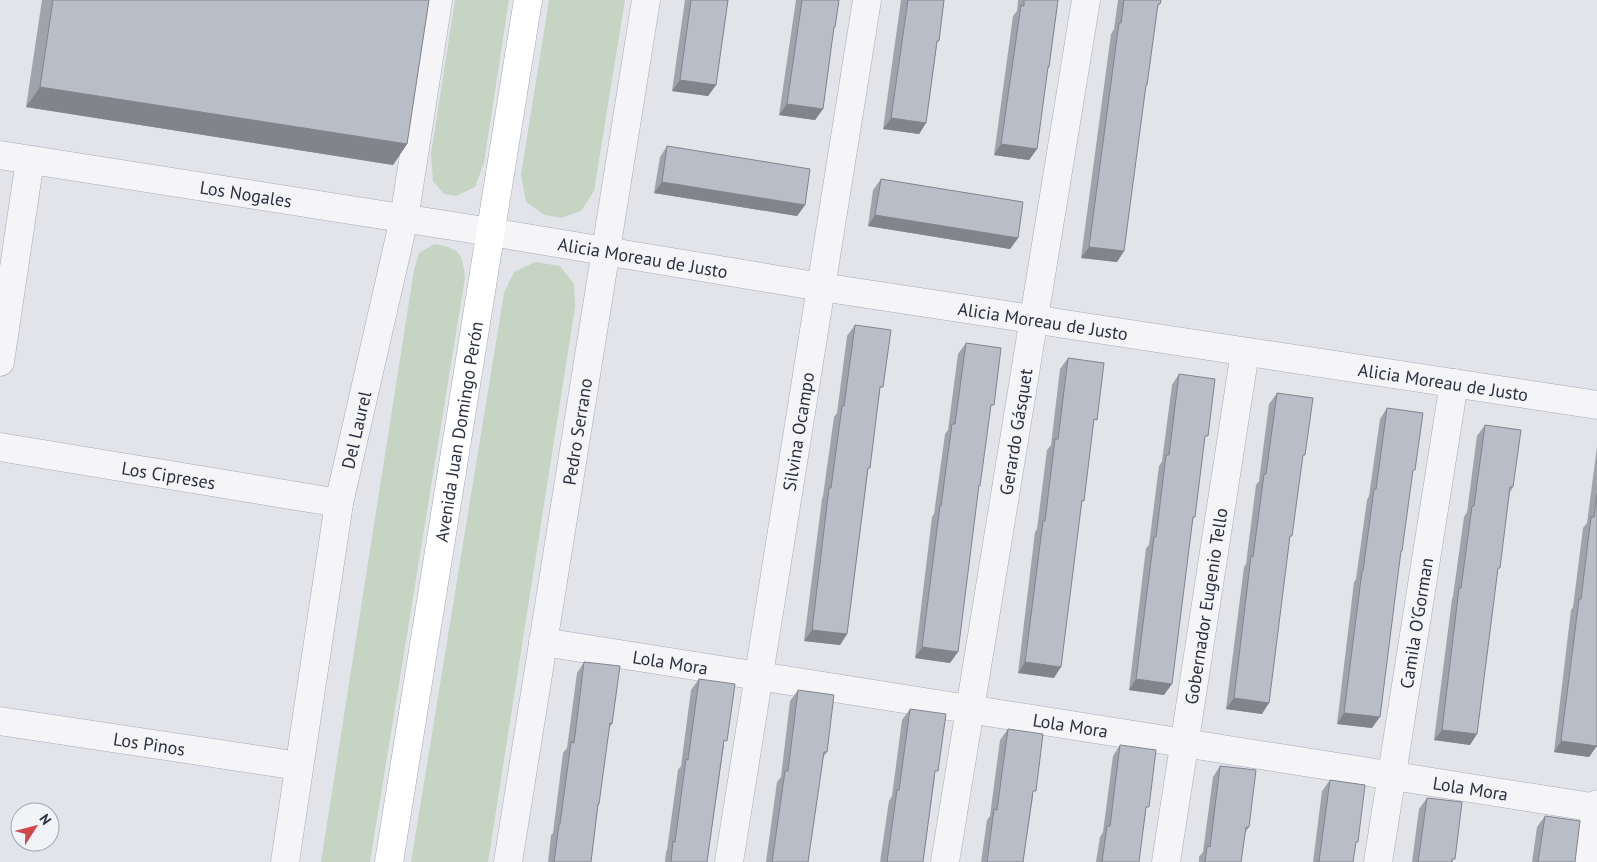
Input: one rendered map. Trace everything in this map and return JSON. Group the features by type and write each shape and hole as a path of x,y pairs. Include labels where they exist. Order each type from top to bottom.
{"main road":[{"name":"Avenida Juan Domingo Perón","path":"389,862 528,0"}],"street":[{"name":"Del Laurel","path":"285,862 339,503 404,219 438,0"},
{"name":"Pedro Serrano","path":"508,862 646,0"},
{"name":"Silvina Ocampo","path":"729,862 867,0"},
{"name":"Gerardo Gásquet","path":"946,862 1086,0"},
{"name":"Los Nogales","path":"0,156 491,232"},
{"path":"0,362 30,160"},
{"name":"Alicia Moreau de Justo","path":"491,232 821,287 1597,405"},
{"name":"Gobernador Eugenio Tello","path":"1166,862 1245,352"},
{"name":"Camila O'Gorman","path":"1378,862 1454,383"},
{"name":"Los Cipreses","path":"0,446 339,503"},
{"name":"Lola Mora","path":"543,642 1392,776 1597,806"},
{"name":"Los Pinos","path":"0,722 299,766"},
{"path":"1588,862 1597,806"}],"green space":[{"path":"455,0 509,0 484,163 475,187 456,196 444,194 433,181 431,154"},
{"path":"549,0 625,0 594,191 581,211 561,218 545,215 526,202 521,175"},
{"path":"434,244 455,250 459,254 463,263 465,278 370,862 321,862 414,270 419,253"},
{"path":"535,262 560,266 574,284 575,307 488,862 411,862 504,293 514,272"}],"building":[{"path":"53,0 429,0 407,144 40,87"},
{"path":"691,0 728,0 716,85 680,80"},
{"path":"802,0 839,0 823,109 787,104"},
{"path":"908,0 944,0 926,123 891,118"},
{"path":"1024,0 1058,0 1037,149 1001,144 1021,5 1024,6"},
{"path":"1124,0 1161,0 1160,4 1158,4 1146,85 1124,251 1089,247 1119,23 1121,23"},
{"path":"667,146 810,169 805,205 662,182"},
{"path":"881,179 1023,202 1018,238 875,215"},
{"path":"855,325 891,330 883,387 880,387 870,468 868,468 847,634 812,630 829,488 831,488"},
{"path":"966,343 1001,348 994,405 991,405 979,485 958,652 922,647 940,506 952,424 955,424"},
{"path":"1068,358 1104,363 1097,420 1094,419 1084,501 1082,500 1061,667 1025,662 1043,521 1045,521 1055,439 1058,439"},
{"path":"1179,374 1215,379 1208,436 1205,436 1195,517 1193,517 1172,684 1136,679 1154,537 1156,537 1166,455 1169,455"},
{"path":"1277,393 1313,398 1292,536 1290,536 1269,703 1234,698 1251,556 1253,557"},
{"path":"1387,408 1423,413 1401,551 1380,717 1344,713 1362,571"},
{"path":"1485,425 1521,430 1513,487 1510,487 1500,568 1498,568 1477,734 1442,730 1459,588 1461,588"},
{"path":"1597,493 1597,746 1561,741 1579,599 1581,599 1591,517 1594,517"},
{"path":"584,662 620,666 612,724 610,723 591,862 554,862 571,742 574,743"},
{"path":"699,679 735,684 727,741 724,740 707,862 671,862 686,759 688,760"},
{"path":"798,690 834,695 827,752 824,752 808,862 772,862 785,771 788,771"},
{"path":"910,709 946,714 938,771 935,771 923,862 887,862 897,790 899,790"},
{"path":"1008,729 1043,734 1036,791 1033,791 1023,862 987,862 994,809 997,810"},
{"path":"1120,745 1156,750 1149,807 1146,807 1139,862 1102,862 1107,826 1110,826"},
{"path":"1220,766 1256,770 1249,827 1246,827 1241,862 1205,862 1207,846 1210,847"},
{"path":"1330,780 1365,785 1358,842 1356,842 1353,862 1316,862 1319,861"},
{"path":"1427,798 1462,802 1455,859 1452,859 1452,862 1418,862"},
{"path":"1545,816 1580,821 1575,862 1538,862"}]}
